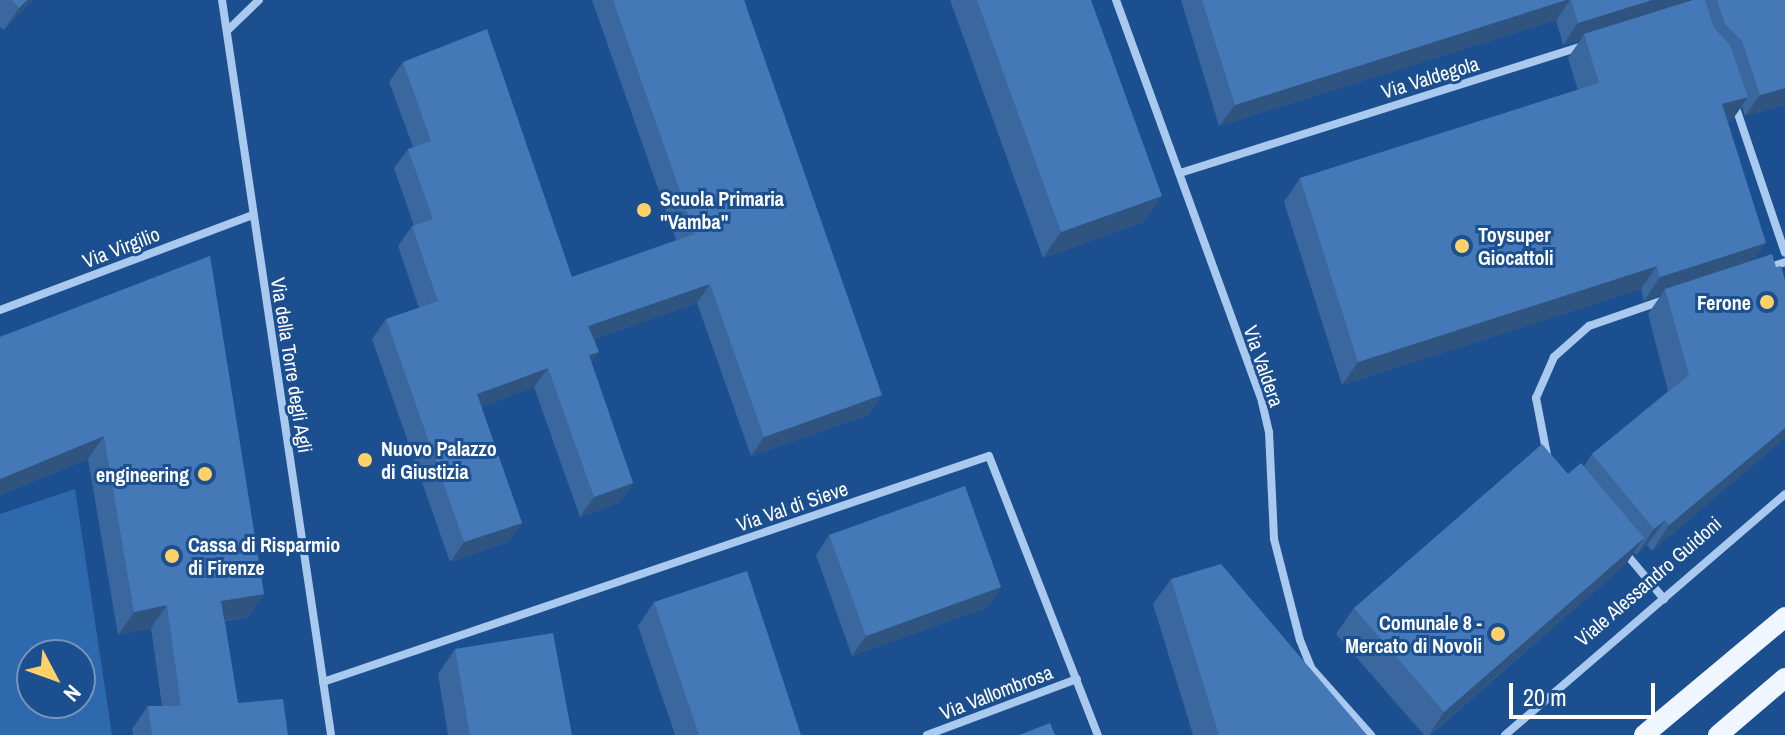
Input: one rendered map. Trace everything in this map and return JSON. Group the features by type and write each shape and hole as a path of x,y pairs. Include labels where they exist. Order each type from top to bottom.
{"main road":[{"path":"1644,735 1785,617"},
{"path":"1718,735 1785,678"}],"street":[{"name":"Via della Torre degli Agli","path":"222,0 331,735"},
{"path":"228,30 259,0"},
{"name":"Via Valdera","path":"1116,0 1262,402 1269,432 1274,539 1300,640 1312,669 1371,735"},
{"name":"Via Valdegola","path":"1180,173 1597,42"},
{"path":"1730,91 1785,253"},
{"name":"Via Virgilio","path":"0,310 253,215"},
{"path":"1750,274 1785,262"},
{"path":"1549,460 1538,429 1536,398 1554,357 1589,326 1674,297"},
{"name":"Via Val di Sieve","path":"323,682 989,456 1098,735"},
{"name":"Viale Alessandro Guidoni","path":"1505,735 1785,494"},
{"path":"1619,544 1664,599"},
{"name":"Via Vallombrosa","path":"927,735 1077,679"}],"shaded area":[{"path":"75,489 112,735 0,735 0,514"}],"building":[{"path":"12,0 27,0 19,8"},
{"path":"613,0 744,0 882,395 764,437 710,284 588,326 599,352 589,355 633,483 594,497 548,368 477,394 522,523 464,542 386,319 438,301 412,226 433,219 408,149 431,141 403,62 487,29 572,277 695,234"},
{"path":"977,0 1091,0 1162,196 1061,232"},
{"path":"1202,0 1566,0 1235,105"},
{"path":"1571,0 1652,0 1578,23"},
{"path":"1693,0 1705,0 1714,28 1730,45 1748,97 1722,104 1766,243 1660,277 1657,266 1358,362 1300,178 1599,83 1584,34"},
{"path":"1717,0 1785,0 1785,88 1760,95 1742,41 1725,24"},
{"path":"1772,254 1776,267 1781,266 1785,280 1785,428 1669,525 1665,520 1654,529 1592,454 1689,375 1665,289"},
{"name":"Cassa di Risparmio di Firenze","path":"210,256 264,594 221,601 238,703 283,699 288,735 152,735 148,706 181,706 167,605 134,612 104,436 0,479 0,337"},
{"path":"1542,444 1568,474 1581,463 1644,538 1444,712 1354,608"},
{"path":"965,486 1001,587 866,636 829,535"},
{"path":"1221,564 1367,735 1219,735 1171,579"},
{"path":"747,571 801,735 699,735 654,602"},
{"path":"553,633 572,735 470,735 455,649"},
{"path":"1050,723 1055,735 1019,735"}],"place":[{"name":"Scuola Primaria \"Vamba\"","path":"644,210"},
{"name":"Toysuper Giocattoli","path":"1462,246"},
{"name":"Ferone","path":"1767,302"},
{"name":"Nuovo Palazzo di Giustizia","path":"365,460"},
{"name":"engineering","path":"205,474"},
{"name":"Cassa di Risparmio di Firenze","path":"172,556"},
{"name":"Comunale 8 - Mercato di Novoli","path":"1498,634"}]}
